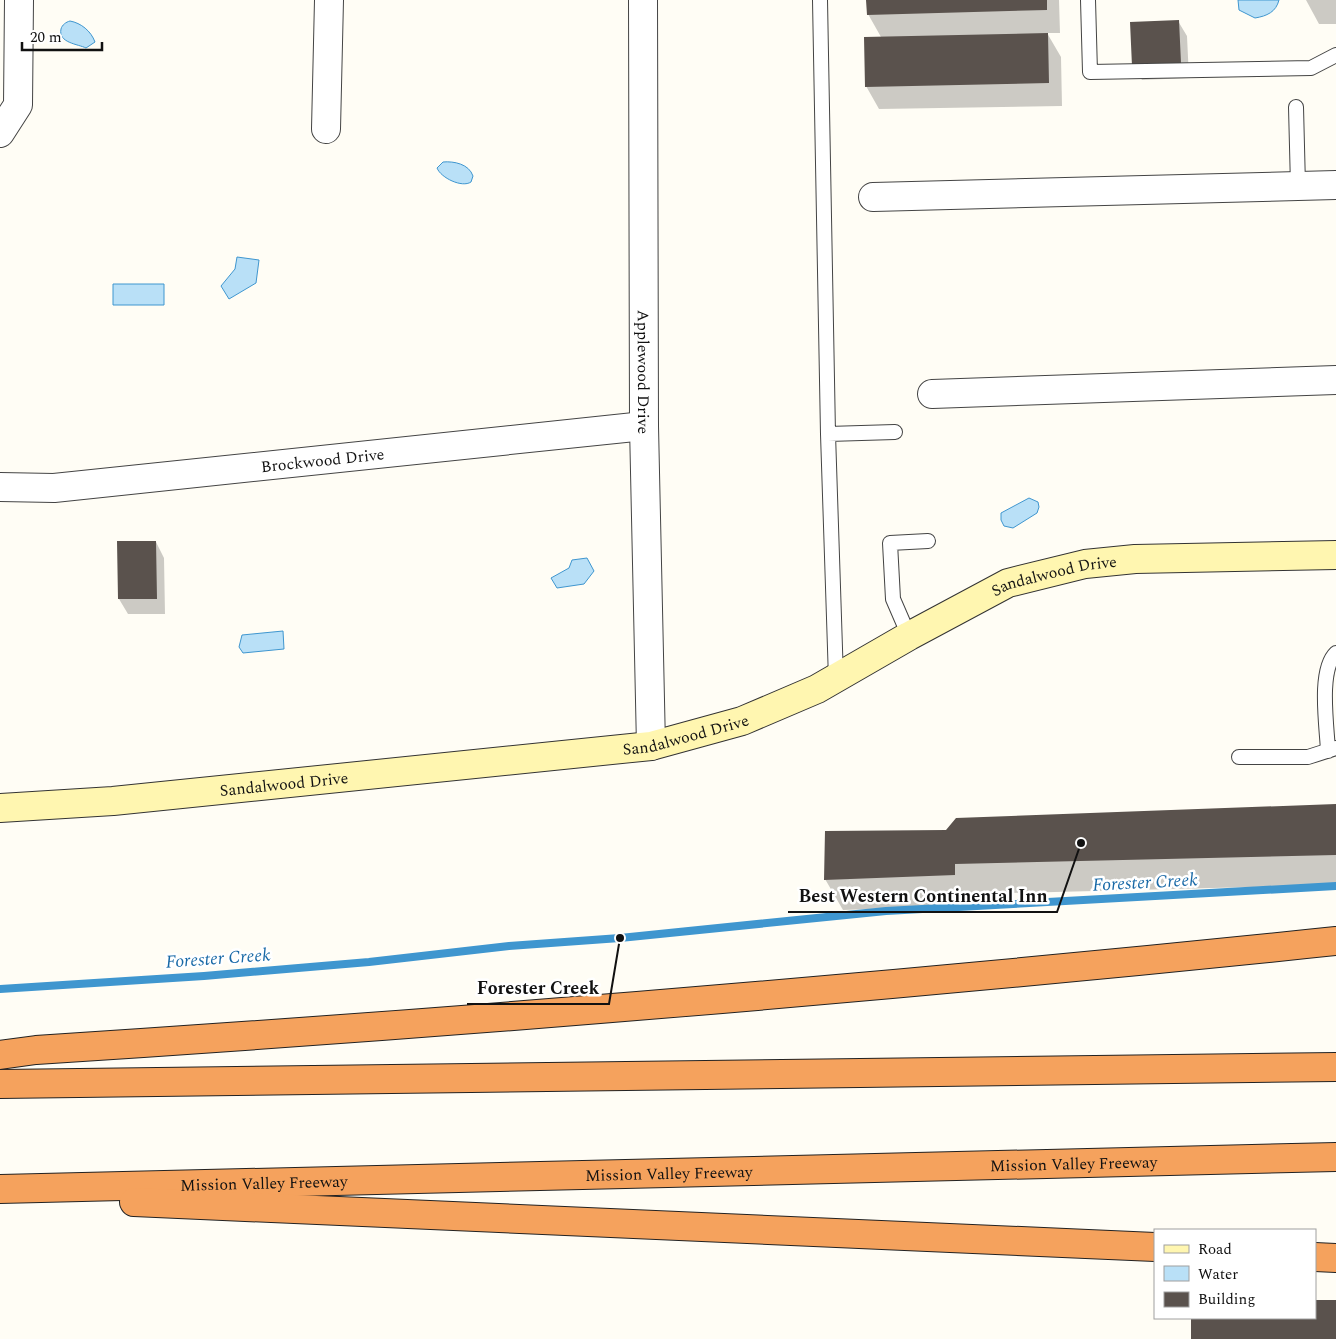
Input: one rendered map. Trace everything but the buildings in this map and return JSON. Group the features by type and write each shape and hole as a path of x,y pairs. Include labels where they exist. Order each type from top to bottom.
{"highway":[{"path":"0,1055 36,1050 439,1022 1046,971 1336,941"},
{"path":"0,1084 1336,1066"},
{"name":"Mission Valley Freeway","path":"0,1189 1336,1157"},
{"path":"0,1196 1154,1247"},
{"path":"1316,1257 1336,1258"}],"street":[{"path":"0,133 18,105 19,0"},
{"path":"326,129 329,0"},
{"name":"Applewood Drive","path":"643,0 644,426 651,746"},
{"path":"873,197 1336,185"},
{"path":"932,394 1336,380"},
{"name":"Brockwood Drive","path":"0,487 54,488 644,426"},
{"name":"Sandalwood Drive","path":"0,808 113,801 651,746 742,721 816,690 909,636 1008,583 1085,564 1145,559 1336,556"}],"lane":[{"path":"820,0 828,434 836,678"},
{"path":"1088,0 1090,72 1311,68 1336,55"},
{"path":"1296,107 1298,186"},
{"path":"828,434 895,432"},
{"path":"909,636 893,599 890,543 928,540"},
{"path":"1239,757 1308,757 1332,749 1325,678 1332,657 1336,653"}],"water":[{"path":"1238,0 1279,0 1276,8 1270,13 1255,18 1239,10"},
{"path":"70,21 85,28 95,42 86,48 65,40 61,34 61,29 64,24"},
{"path":"443,162 452,162 465,166 473,176 471,182 462,184 447,178 437,168"},
{"path":"237,257 259,260 256,283 229,299 221,286 235,269"},
{"path":"113,284 164,284 164,305 113,305"},
{"path":"1029,498 1038,502 1037,513 1013,528 1004,526 1001,520 1001,513"},
{"path":"587,558 594,571 584,584 557,588 551,578 569,568 572,560"},
{"path":"283,631 284,649 243,653 239,647 242,635"}],"waterway":[{"name":"Forester Creek","path":"0,989 204,976 369,962 509,946 620,938 886,911 1336,886"}],"place":[{"name":"Best Western Continental Inn","path":"1081,843"},
{"name":"Forester Creek","path":"620,938"}]}
